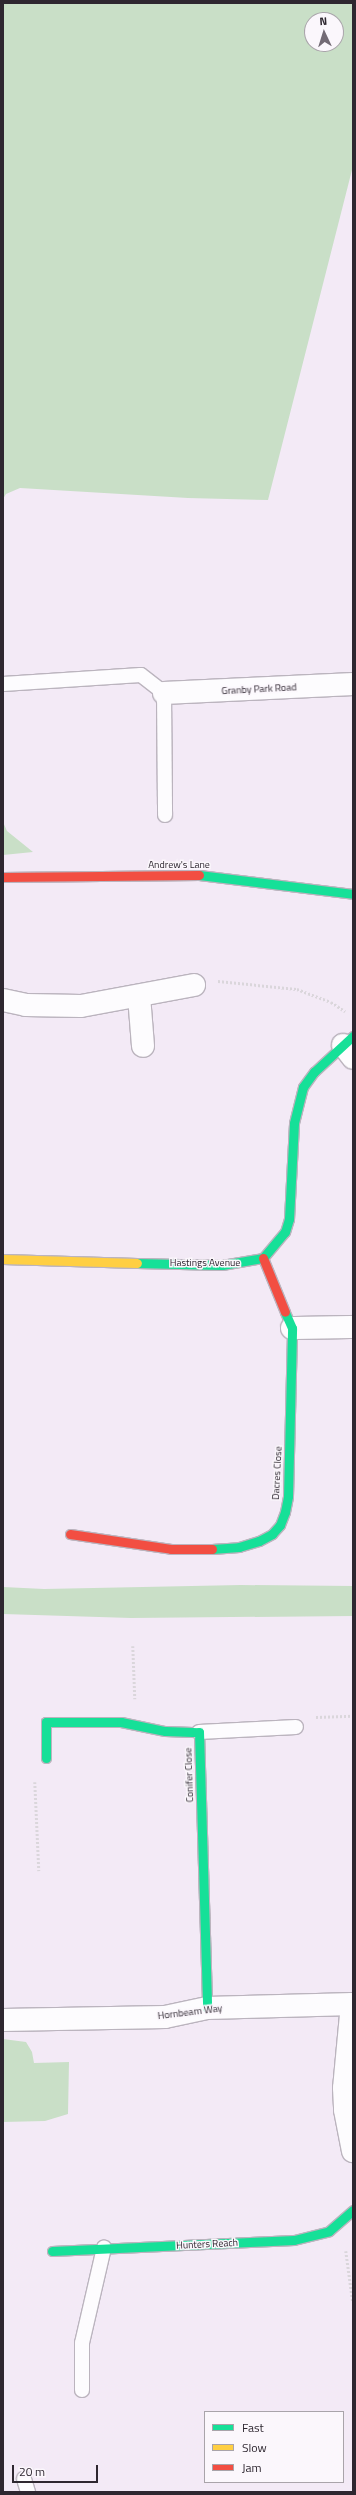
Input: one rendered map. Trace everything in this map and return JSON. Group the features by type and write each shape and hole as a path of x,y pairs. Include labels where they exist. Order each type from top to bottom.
{"street":[{"name":"Granby Park Road","path":"164,694 353,684"},
{"name":"Andrew's Lane","path":"3,877 206,875 353,894"},
{"path":"3,1000 26,1005 81,1006 194,985"},
{"path":"139,996 143,1046"},
{"path":"263,1258 285,1232 289,1219 294,1123 303,1087 314,1072 350,1046"},
{"name":"Hastings Avenue","path":"3,1259 222,1264 263,1258"},
{"name":"Dacres Close","path":"70,1534 186,1549 240,1547 272,1534 285,1512 288,1496 292,1328 263,1258"},
{"path":"292,1328 353,1327"},
{"path":"46,1758 46,1722 121,1722 165,1731 199,1732"},
{"name":"Conifer Close","path":"199,1732 207,2008"},
{"path":"352,2004 344,2088 345,2110 353,2151"},
{"name":"Hornbeam Way","path":"3,2020 164,2017 207,2008 352,2004"},
{"name":"Hunters Reach","path":"52,2251 294,2240 329,2231 340,2223 353,2210"}],"lane":[{"path":"3,684 141,676 164,694 165,815"},
{"path":"199,1732 296,1727"},
{"path":"82,2390 82,2343 104,2248"}],"path":[{"path":"194,985 203,981 233,980 297,989 331,1002 347,1013"},
{"path":"133,1646 136,1725"},
{"path":"296,1727 295,1717 353,1716"},
{"path":"38,1871 34,1770 46,1758"},
{"path":"340,2223 353,2302"}],"green space":[{"path":"3,3 353,3 353,166 268,500 188,498 20,488 6,494 3,499"},
{"path":"3,822 7,831 33,852 3,855"},
{"path":"241,1585 353,1586 353,1616 131,1618 3,1614 3,1587 44,1589"},
{"path":"3,2039 26,2042 32,2052 34,2063 69,2062 68,2114 45,2121 3,2122"}],"traffic: fast":[{"path":"199,875 353,894"},
{"path":"137,1263 222,1265 263,1258 285,1232 289,1219 294,1123 303,1087 314,1072 353,1036"},
{"path":"212,1549 239,1547 259,1541 272,1534 280,1525 285,1512 288,1496 292,1328 285,1312"},
{"path":"46,1758 46,1722 121,1722 165,1731 199,1732 207,2008"},
{"path":"52,2251 294,2240 329,2231 353,2210"}],"traffic: slow":[{"path":"3,1259 137,1263"}],"traffic: jam":[{"path":"3,877 199,875"},
{"path":"263,1258 285,1312"},
{"path":"70,1534 171,1549 212,1549"}]}
